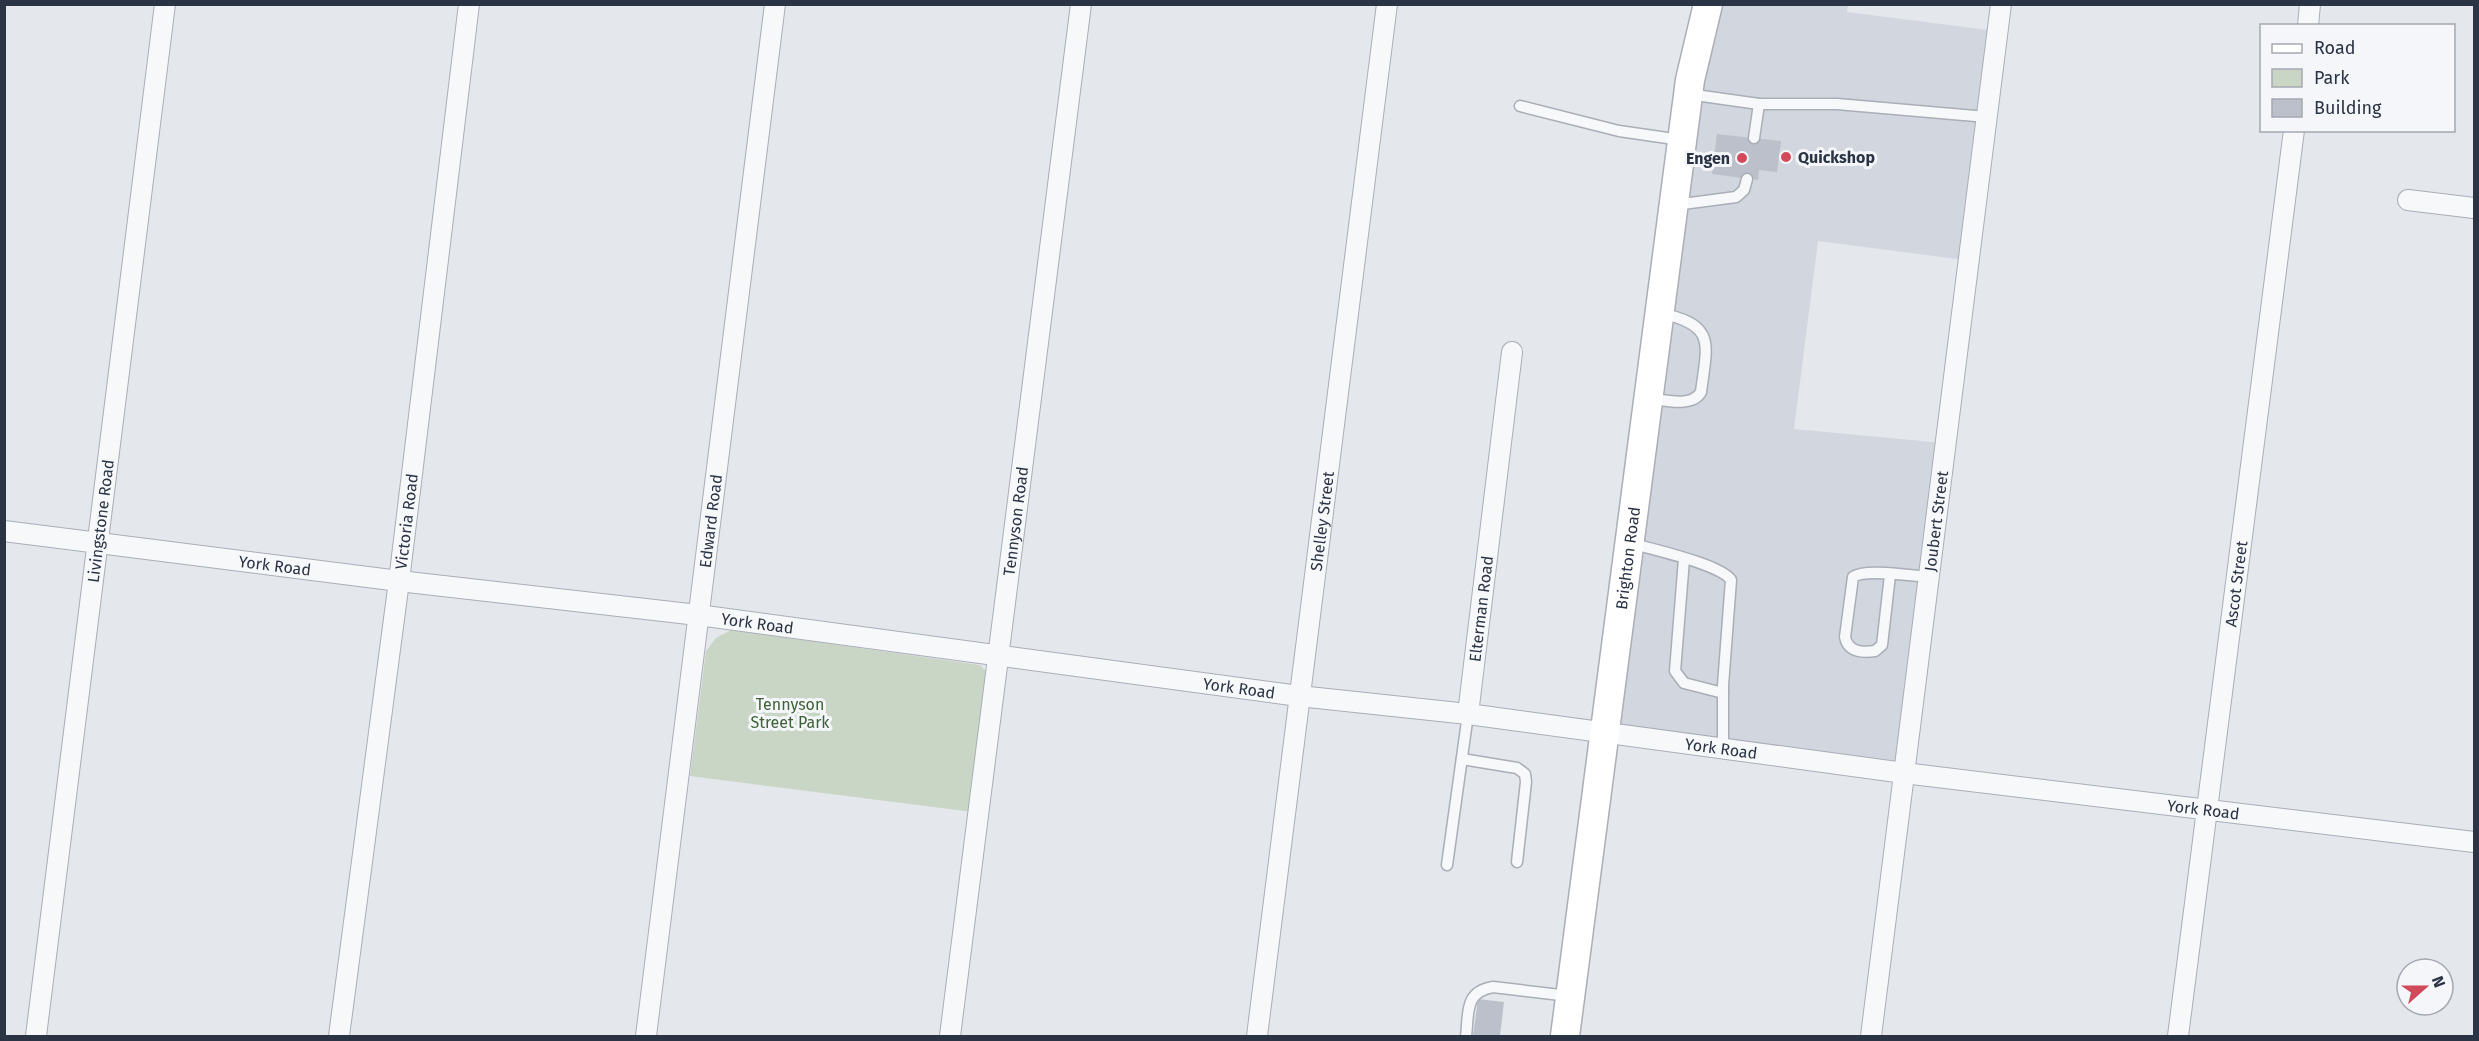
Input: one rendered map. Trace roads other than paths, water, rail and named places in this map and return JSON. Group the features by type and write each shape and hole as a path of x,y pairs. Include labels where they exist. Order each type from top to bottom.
{"main road":[{"name":"Brighton Road","path":"1687,4 1689,87"},
{"name":"Brighton Road","path":"1565,1036 1689,87 1708,4"}],"street":[{"name":"Livingstone Road","path":"36,1036 165,4"},
{"name":"Victoria Road","path":"339,1036 399,581 469,4"},
{"name":"Edward Road","path":"646,1036 775,4"},
{"name":"Tennyson Road","path":"950,1036 1081,4"},
{"name":"Shelley Street","path":"1257,1036 1387,4"},
{"name":"Joubert Street","path":"1871,1036 2001,4"},
{"path":"2308,24 2310,4"},
{"name":"Ascot Street","path":"2178,1036 2294,132"},
{"path":"2408,200 2475,208"},
{"name":"Elterman Road","path":"1468,714 1512,352"},
{"name":"York Road","path":"4,531 399,581 698,615 1299,696 1468,714 1723,749 2475,842"}],"lane":[{"path":"1689,87 1759,104 1837,104 1987,117"},
{"path":"1754,138 1759,104"},
{"path":"1520,106 1619,131 1682,140"},
{"path":"1674,206 1736,197 1744,190 1747,179"},
{"path":"1648,398 1689,401 1697,398 1701,392 1707,345 1703,334 1679,317 1659,313"},
{"path":"1629,543 1713,567 1727,574 1731,580 1723,693 1723,749"},
{"path":"1684,559 1675,671 1684,683 1723,693"},
{"path":"1890,575 1882,645 1875,651 1856,651 1848,645 1845,637 1851,580 1861,573 1929,577"},
{"name":"Elterman Road","path":"1447,865 1468,714"},
{"path":"1462,759 1517,768 1524,774 1526,782 1517,862"},
{"path":"1466,1036 1470,1001 1482,989 1492,987 1571,996"}],"place":[{"name":"Quickshop","path":"1786,157"},
{"name":"Engen","path":"1742,158"}],"park label":[{"name":"Tennyson Street Park","path":"790,713"}]}
